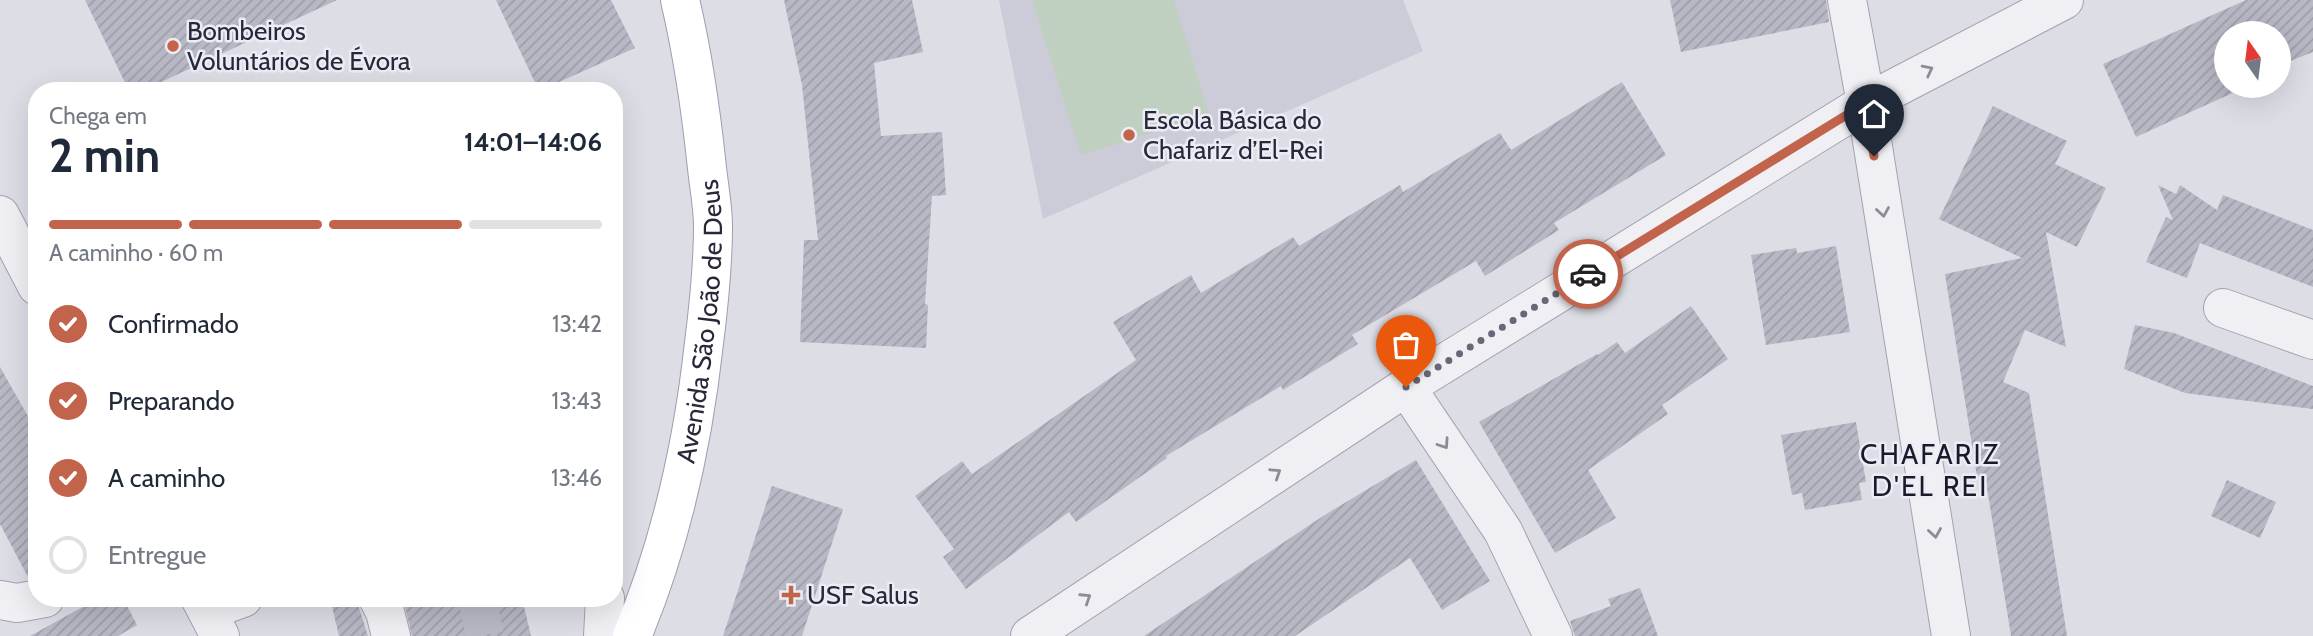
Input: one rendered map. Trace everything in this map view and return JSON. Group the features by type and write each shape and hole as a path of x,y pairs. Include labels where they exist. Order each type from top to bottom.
{"main road":[{"name":"Avenida São João de Deus","path":"632,636 653,582 680,492 700,378 710,296 713,225 703,131 689,39 680,0"}],"street":[{"path":"1847,0 1866,103 1951,636"},
{"path":"1030,636 1406,387 1866,103 2064,0"},
{"path":"0,215 28,269"},
{"path":"2223,308 2313,340"},
{"path":"1406,387 1503,531 1553,636"},
{"path":"0,600 17,603 28,601"},
{"path":"209,615 225,607"},
{"path":"382,607 391,636"},
{"path":"603,636 605,607"}],"shaded area":[{"name":"Escola Básica do Chafariz d’El-Rei","path":"999,0 1403,0 1423,51 1043,219"}],"green space":[{"path":"1032,0 1174,0 1209,115 1081,155"}],"building":[{"name":"Bombeiros Voluntários de Évora","path":"85,0 337,0 161,82 125,82"},
{"path":"496,0 611,0 635,48 559,82 535,82"},
{"path":"784,0 912,0 923,52 874,63 881,136 942,132 946,195 932,196 925,304 928,305 926,348 800,342 804,240 818,240 802,85"},
{"path":"1670,0 1826,0 1829,22 1681,52"},
{"path":"2246,0 2313,0 2313,52 2291,61 2291,21 2214,21 2214,98 2221,98 2136,137 2103,64"},
{"path":"1622,82 1666,155 1554,223 1559,230 1485,276 1476,261 1352,335 1358,344 1283,390 1281,386 1166,456 1167,458 1076,522 1069,512 966,589 943,557 954,549 915,496 962,461 972,474 1136,360 1113,322 1191,275 1201,293 1293,237 1299,246 1400,185 1403,192 1500,133 1511,150"},
{"path":"1993,106 2067,141 2055,164 2106,188 2077,247 2046,232 2066,347 2025,330 2003,382 2029,393 2067,636 2011,636 1985,476 1977,477 1945,274 2022,258 1939,219"},
{"path":"2158,185 2176,194 2180,185 2217,210 2223,195 2313,230 2313,287 2200,243 2187,278 2146,262 2166,217 2173,220"},
{"path":"1836,246 1850,332 1766,345 1751,255 1796,248 1797,253"},
{"path":"1691,306 1728,359 1662,405 1668,414 1588,470 1616,518 1555,553 1479,422 1617,342 1625,353"},
{"path":"2135,325 2174,333 2313,386 2313,409 2185,393 2124,369"},
{"path":"0,367 28,416 28,577 0,524"},
{"path":"1856,422 1866,482 1859,483 1862,500 1805,510 1802,493 1792,495 1781,435"},
{"path":"1416,460 1490,581 1442,610 1410,558 1295,636 1144,636 1323,516"},
{"path":"2227,480 2276,502 2260,538 2211,516"},
{"path":"772,486 843,509 802,636 723,636"},
{"path":"1640,588 1658,636 1575,636 1570,621 1611,606 1608,599"},
{"path":"83,607 128,607 137,625 118,636 30,636"},
{"path":"332,607 359,607 368,636 339,636"},
{"path":"405,607 524,607 531,636 412,636"}],"tunnel":[{"path":"479,607 485,636"}],"way so far":[{"path":"1406,387 1588,274"}],"place":[{"name":"Bombeiros Voluntários de Évora","path":"173,46"},
{"name":"Escola Básica do Chafariz d’El-Rei","path":"1129,135"},
{"name":"USF Salus","path":"791,595"}],"district":[{"name":"CHAFARIZ D'EL REI","path":"1930,470"}],"route":[{"path":"1588,274 1866,103 1874,156"}]}
